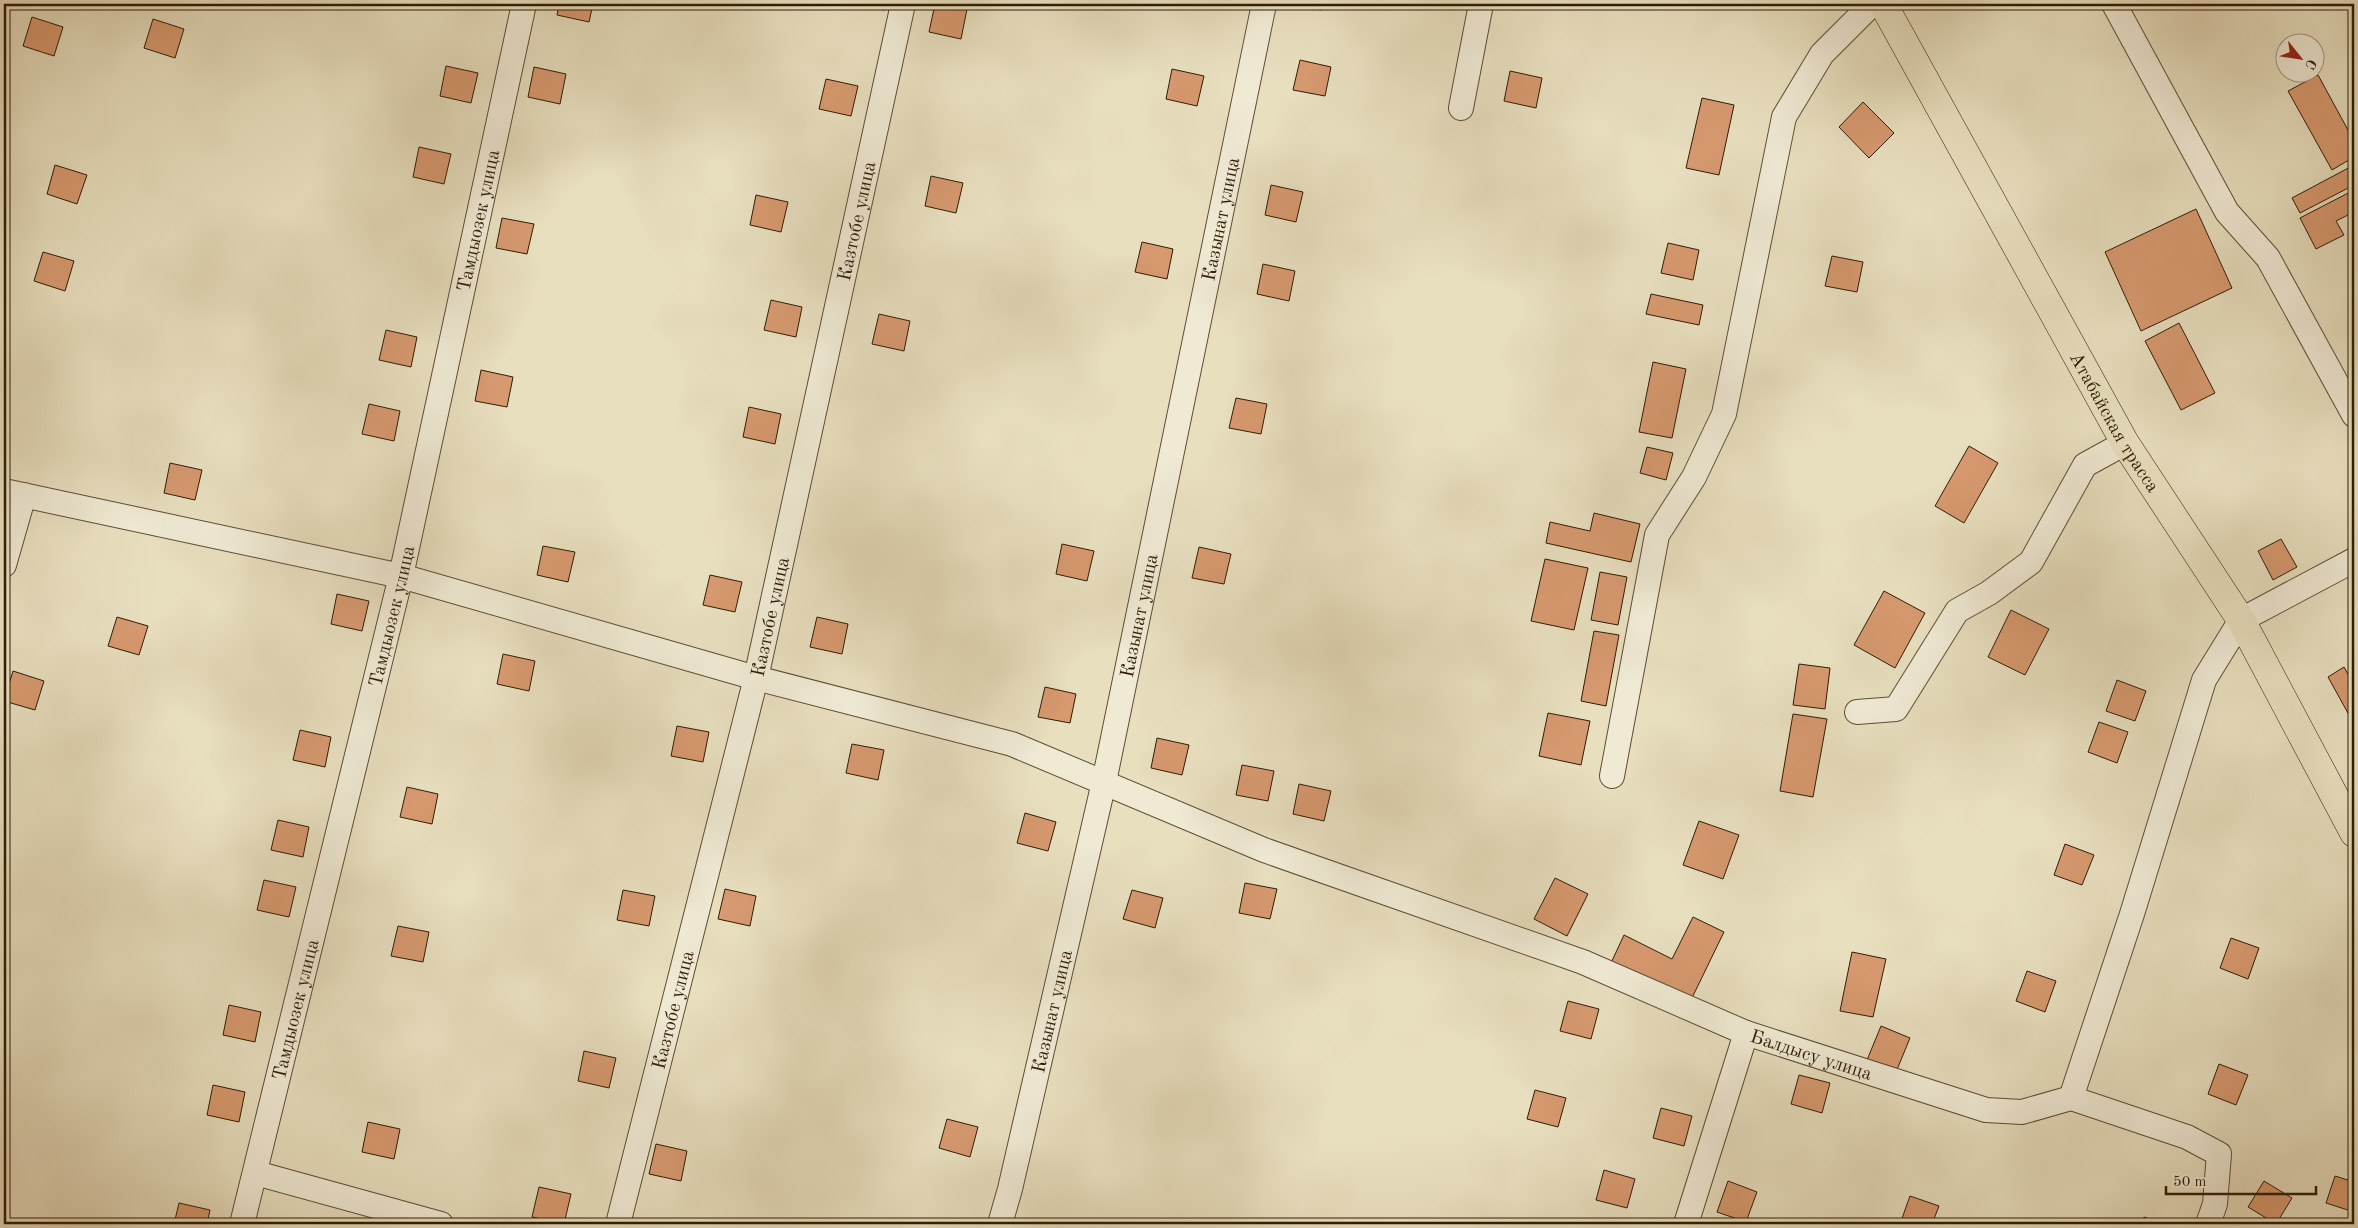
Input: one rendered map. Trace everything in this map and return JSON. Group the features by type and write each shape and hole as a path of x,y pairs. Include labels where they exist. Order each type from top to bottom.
{"main road":[{"name":"Атабайская трасса","path":"1883,4 2125,443 2241,620 2354,833"}],"street":[{"name":"Тамдыозек улица","path":"242,1224 401,576 524,4"},
{"name":"Казтобе улица","path":"618,1224 756,678 903,4"},
{"name":"Казынат улица","path":"1000,1224 1010,1189 1104,782 1264,4"},
{"path":"1461,108 1481,4"},
{"path":"1612,776 1657,535 1694,477 1724,414 1784,117 1822,54 1872,4"},
{"path":"2114,4 2227,212 2268,258 2354,416"},
{"path":"1857,712 1896,709 1957,611 1989,593 2031,562 2085,465 2125,443"},
{"path":"4,565 14,493 401,576 756,678 1012,744 1264,850 1583,962 1746,1032"},
{"path":"2208,1224 2215,1204 2219,1154 2187,1136 2071,1098 2135,905 2204,680 2241,620 2354,560"},
{"name":"Балдысу улица","path":"1686,1224 1746,1032 1986,1110 2022,1112 2071,1098"},
{"path":"256,1173 441,1224"}],"building":[{"path":"559,4 593,4 589,22 557,15"},
{"path":"855,4 887,4 885,10"},
{"path":"935,4 967,9 961,39 929,32"},
{"path":"1289,4 1322,4 1321,10"},
{"path":"32,17 63,27 54,56 23,46"},
{"path":"153,19 184,29 175,58 144,48"},
{"path":"1300,60 1331,67 1325,96 1293,90"},
{"path":"446,66 478,73 471,103 440,96"},
{"path":"534,67 566,74 560,104 528,97"},
{"path":"1172,69 1204,76 1197,106 1166,99"},
{"path":"1510,71 1542,78 1536,108 1504,101"},
{"path":"826,79 858,86 851,116 819,109"},
{"path":"2305,82 2322,82 2354,141 2354,157 2332,170 2288,91"},
{"path":"1702,98 1734,105 1719,175 1686,168"},
{"path":"1863,102 1894,133 1869,158 1839,127"},
{"path":"419,147 451,154 444,184 413,177"},
{"path":"55,165 87,175 77,204 47,194"},
{"path":"2354,165 2354,185 2300,213 2292,198"},
{"path":"931,176 963,183 956,213 925,206"},
{"path":"1271,185 1303,192 1296,222 1265,215"},
{"path":"2354,190 2354,212 2336,221 2344,235 2316,249 2300,218"},
{"path":"756,195 788,202 781,232 750,225"},
{"path":"2196,209 2232,288 2141,331 2105,252"},
{"path":"502,218 534,224 527,254 496,248"},
{"path":"1142,242 1173,249 1167,279 1135,272"},
{"path":"1668,243 1699,250 1693,280 1661,273"},
{"path":"43,252 74,261 65,291 34,281"},
{"path":"1832,256 1863,262 1857,292 1825,286"},
{"path":"1263,264 1295,271 1289,301 1257,294"},
{"path":"1651,294 1703,305 1699,325 1646,314"},
{"path":"771,300 802,307 796,337 764,330"},
{"path":"879,314 910,321 904,351 872,344"},
{"path":"2179,323 2215,393 2181,410 2145,341"},
{"path":"386,330 417,337 411,367 379,360"},
{"path":"1653,362 1686,369 1672,438 1639,432"},
{"path":"481,370 513,377 507,407 475,401"},
{"path":"1236,398 1267,404 1261,434 1229,428"},
{"path":"369,404 400,411 394,441 362,434"},
{"path":"749,407 781,414 775,444 743,437"},
{"path":"1969,446 1998,463 1964,523 1935,506"},
{"path":"1647,447 1673,453 1666,480 1640,473"},
{"path":"170,463 202,470 195,500 164,493"},
{"path":"1594,513 1640,524 1631,562 1546,543 1550,522 1590,531"},
{"path":"2281,539 2297,567 2273,580 2258,551"},
{"path":"1062,544 1094,551 1087,581 1056,574"},
{"path":"543,546 575,552 568,582 537,575"},
{"path":"1199,547 1231,554 1224,584 1192,578"},
{"path":"1545,559 1588,568 1574,630 1531,621"},
{"path":"1600,572 1627,577 1618,625 1591,620"},
{"path":"710,575 742,582 735,612 703,605"},
{"path":"1884,591 1925,613 1895,668 1854,645"},
{"path":"337,594 369,601 362,631 331,624"},
{"path":"2011,610 2049,629 2025,675 1988,657"},
{"path":"117,617 148,626 139,655 108,646"},
{"path":"817,617 848,624 842,654 810,647"},
{"path":"1594,631 1619,635 1606,706 1581,701"},
{"path":"503,654 535,661 529,691 497,684"},
{"path":"1799,664 1830,668 1825,709 1793,705"},
{"path":"2344,667 2354,685 2354,724 2328,677"},
{"path":"13,671 44,681 35,710 4,701"},
{"path":"2117,680 2146,691 2135,721 2106,711"},
{"path":"1045,687 1076,694 1070,723 1038,717"},
{"path":"1548,713 1590,721 1581,765 1539,756"},
{"path":"1793,714 1827,719 1813,797 1780,791"},
{"path":"2099,722 2128,732 2117,763 2088,752"},
{"path":"677,726 709,732 703,762 671,756"},
{"path":"300,730 331,737 325,767 293,760"},
{"path":"1157,738 1189,745 1182,775 1151,768"},
{"path":"852,744 884,750 878,780 846,773"},
{"path":"1242,765 1274,771 1268,801 1236,795"},
{"path":"1299,784 1331,791 1324,821 1293,814"},
{"path":"407,787 438,794 432,824 400,817"},
{"path":"1025,813 1056,822 1048,851 1017,843"},
{"path":"278,820 309,827 303,857 271,850"},
{"path":"1699,821 1739,835 1723,879 1683,865"},
{"path":"2065,844 2094,855 2082,885 2054,875"},
{"path":"1555,878 1588,894 1567,936 1534,919"},
{"path":"264,880 296,887 289,917 257,910"},
{"path":"1245,883 1277,889 1270,919 1239,913"},
{"path":"725,889 756,896 750,926 718,919"},
{"path":"623,890 655,896 649,926 617,920"},
{"path":"1132,890 1163,898 1155,928 1123,919"},
{"path":"1693,917 1724,932 1690,1002 1611,963 1624,935 1672,959"},
{"path":"398,926 429,932 423,962 391,956"},
{"path":"2231,938 2259,948 2248,979 2220,968"},
{"path":"1852,952 1886,959 1873,1017 1840,1011"},
{"path":"2027,971 2056,981 2045,1012 2016,1001"},
{"path":"1568,1001 1599,1009 1591,1039 1560,1031"},
{"path":"229,1005 261,1012 255,1042 223,1035"},
{"path":"1881,1026 1910,1038 1896,1072 1867,1060"},
{"path":"584,1051 616,1058 609,1088 578,1081"},
{"path":"2219,1064 2248,1075 2236,1105 2208,1094"},
{"path":"1799,1075 1830,1083 1822,1113 1791,1104"},
{"path":"213,1085 245,1092 239,1122 207,1115"},
{"path":"1535,1090 1566,1098 1558,1127 1527,1119"},
{"path":"1661,1108 1692,1116 1684,1146 1653,1138"},
{"path":"947,1119 978,1127 970,1157 939,1148"},
{"path":"368,1122 400,1129 394,1159 362,1152"},
{"path":"656,1144 687,1151 681,1181 649,1174"},
{"path":"1604,1170 1635,1179 1627,1208 1596,1200"},
{"path":"2335,1176 2354,1182 2354,1212 2326,1203"},
{"path":"1728,1181 1757,1192 1746,1222 1717,1212"},
{"path":"2264,1181 2292,1198 2276,1224 2248,1207"},
{"path":"539,1187 571,1194 564,1224 532,1217"},
{"path":"1910,1196 1939,1206 1932,1224 1900,1224"},
{"path":"179,1203 210,1210 207,1224 174,1224"},
{"path":"2144,1217 2163,1224 2142,1224"}]}
